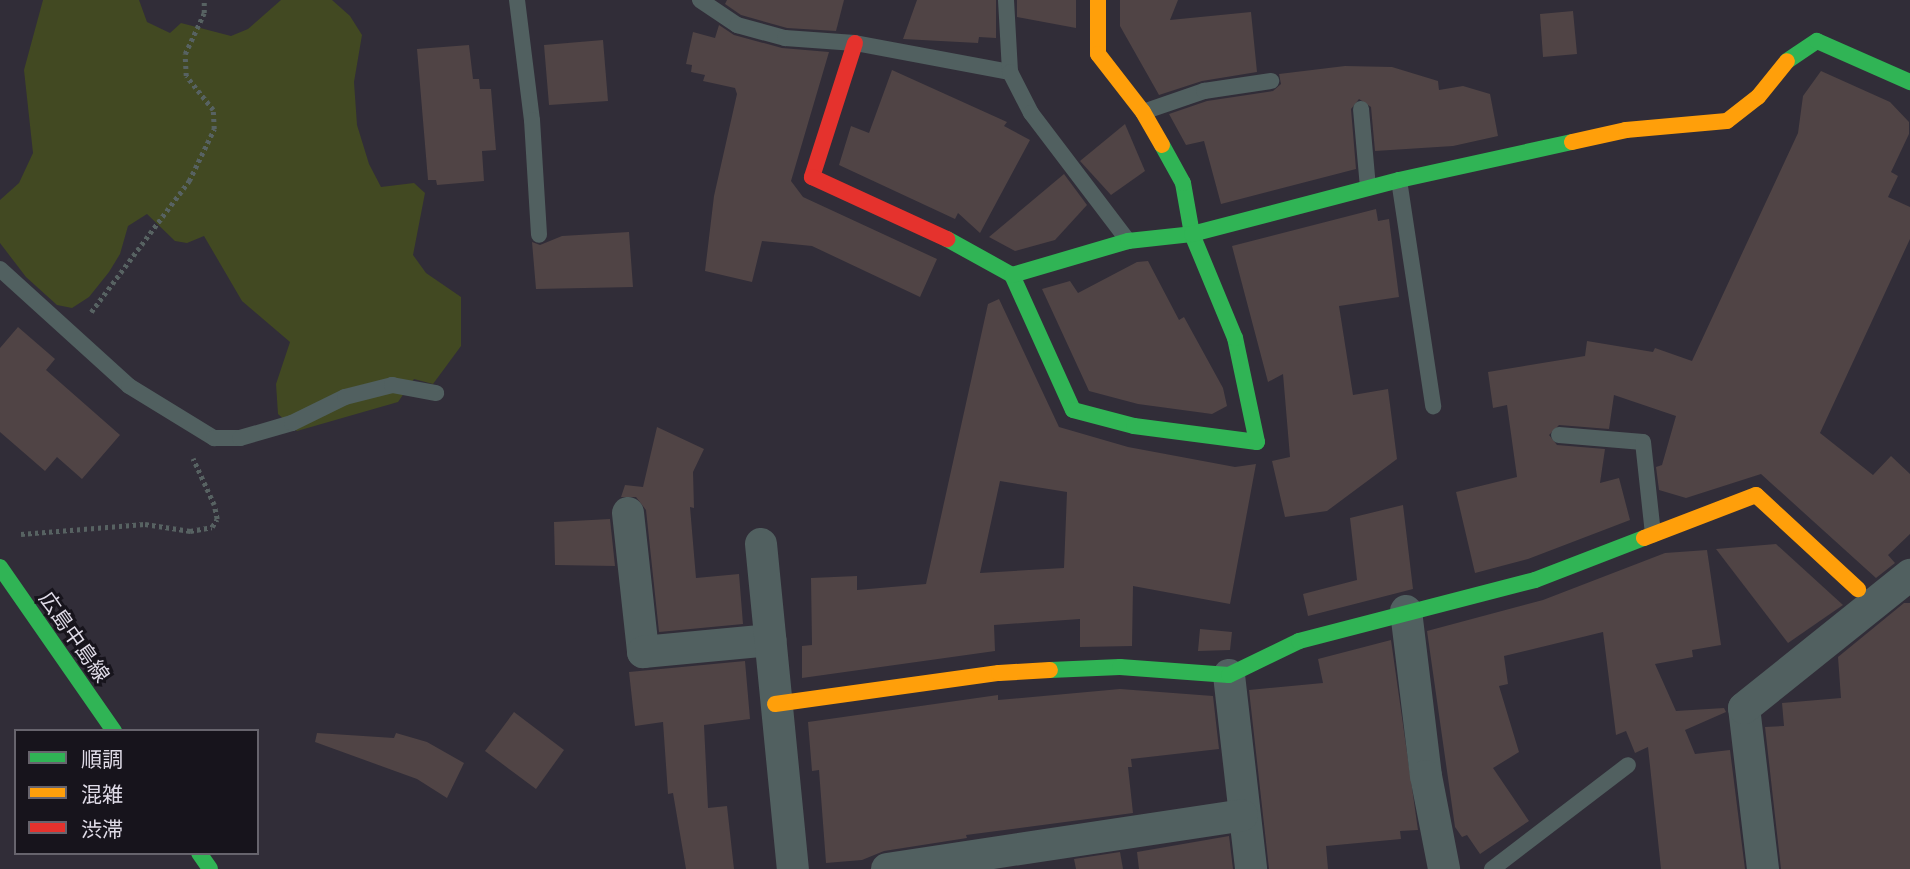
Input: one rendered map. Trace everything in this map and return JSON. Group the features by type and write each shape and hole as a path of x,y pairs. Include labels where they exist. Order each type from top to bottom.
{"street":[{"path":"855,43 812,177 945,238 1012,275 1073,410 1134,426 1257,442 1235,338 1192,234 1183,183 1143,112 1098,54 1098,0"},
{"path":"1012,275 1128,241 1192,234 1399,180 1626,130 1727,121 1758,97 1788,60 1817,41 1910,82"},
{"path":"775,704 999,673 1120,667 1229,675 1299,641 1406,611 1535,580 1756,495 1858,589"},
{"path":"628,513 643,653 770,640"},
{"path":"761,544 793,869"},
{"name":"広島中島線","path":"0,567 113,729"},
{"path":"1763,869 1744,708 1910,575"},
{"path":"1406,611 1426,776 1444,869"},
{"path":"1229,675 1242,815 1251,869"},
{"path":"887,869 1242,815"}],"lane":[{"path":"517,0 532,120 539,235"},
{"path":"700,0 737,24 785,38 855,43 1010,72"},
{"path":"1006,0 1010,72 1031,113 1128,241"},
{"path":"1143,112 1203,91 1270,81"},
{"path":"1361,109 1368,188"},
{"path":"1399,180 1433,406"},
{"path":"0,270 73,339 129,386 214,438 240,438 292,423 345,397 393,385 436,393"},
{"path":"1559,435 1643,442 1654,536"},
{"path":"1492,869 1628,765"}],"path":[{"path":"73,339 204,156 214,129 213,110 186,76 185,54 204,13 204,0"},
{"path":"10,535 145,524 190,531 212,527 217,519 196,471 189,423"}],"green space":[{"path":"43,0 139,0 147,22 170,33 181,23 231,36 248,29 281,0 332,0 350,16 362,35 354,82 357,125 369,164 381,187 414,183 425,193 413,255 426,273 461,297 461,346 433,384 414,379 398,402 297,431 278,414 276,384 290,342 242,301 204,236 187,243 175,241 147,214 128,226 120,254 109,272 89,297 72,308 57,305 26,277 0,243 0,200 19,183 33,153 24,70"}],"building":[{"path":"727,0 844,0 836,31 787,28 741,15 725,4"},
{"path":"917,0 996,0 996,38 979,37 978,43 903,39"},
{"path":"1017,0 1076,0 1076,28 1017,17"},
{"path":"1120,0 1178,0 1170,20 1251,12 1257,72 1202,81 1159,95 1120,26"},
{"path":"1573,11 1577,54 1543,57 1540,14"},
{"path":"719,25 734,35 782,48 829,52 791,181 803,197 937,259 920,297 812,246 762,241 752,282 705,271 714,196 737,94 735,88 703,81 705,75 691,72 692,65 686,64 693,32 715,38"},
{"path":"603,40 608,101 549,105 544,45"},
{"path":"469,45 473,79 479,79 480,89 491,89 496,150 482,151 484,181 437,185 436,180 428,180 417,49"},
{"path":"1345,66 1392,67 1438,81 1439,90 1463,86 1490,94 1498,136 1453,146 1375,151 1371,107 1359,99 1351,109 1356,169 1221,204 1204,141 1186,145 1169,114 1207,101 1273,91 1281,84 1279,74"},
{"path":"892,70 1007,122 1004,126 1030,140 980,233 958,213 955,219 839,165 851,126 869,133"},
{"path":"1821,71 1890,102 1909,122 1909,134 1891,172 1898,176 1888,197 1910,207 1910,239 1820,433 1873,475 1891,456 1910,474 1910,534 1888,555 1895,563 1876,578 1761,474 1686,498 1659,490 1656,467 1662,465 1676,416 1614,395 1609,429 1559,425 1549,435 1557,445 1605,449 1600,483 1619,478 1630,520 1528,559 1475,573 1456,492 1517,477 1507,405 1493,408 1488,372 1585,356 1587,341 1653,352 1655,348 1692,361 1798,133 1803,96"},
{"path":"1125,124 1145,171 1111,195 1080,161"},
{"path":"1064,174 1087,205 1055,240 1015,251 989,237"},
{"path":"1376,209 1378,221 1389,219 1399,297 1339,306 1353,395 1388,389 1397,459 1327,511 1285,517 1272,461 1290,457 1283,374 1268,382 1232,246"},
{"path":"629,232 633,287 536,289 532,242 540,245 562,236"},
{"path":"1148,261 1179,320 1184,317 1223,388 1227,406 1212,414 1138,404 1089,391 1042,289 1070,281 1078,293 1137,262"},
{"path":"999,299 1059,427 1128,447 1235,467 1256,464 1230,604 1133,586 1132,646 1080,647 1080,619 994,625 995,651 802,678 802,646 812,645 811,578 857,576 857,590 926,584 988,304","holes":["1000,481 1067,492 1064,568 980,573"]},
{"path":"18,327 55,359 46,370 120,435 82,479 57,457 45,471 0,432 0,348"},
{"path":"657,427 704,449 693,472 694,508 690,507 696,578 739,574 743,624 659,632 646,510 636,497 621,497 625,485 643,487"},
{"path":"1403,505 1413,589 1308,616 1303,594 1357,580 1350,518"},
{"path":"610,519 615,566 555,565 554,522"},
{"path":"1776,544 1843,605 1788,643 1716,549"},
{"path":"1707,550 1721,645 1692,650 1693,657 1655,664 1676,711 1724,708 1726,712 1685,730 1695,754 1730,750 1745,869 1661,869 1648,747 1635,753 1626,731 1616,735 1603,632 1504,656 1508,684 1499,686 1519,752 1493,768 1529,821 1480,854 1467,835 1462,837 1455,827 1427,631 1543,600 1665,553"},
{"path":"1904,603 1910,603 1910,869 1781,869 1765,727 1784,726 1782,703 1841,698 1838,657"},
{"path":"1200,629 1232,632 1230,650 1198,651"},
{"path":"1391,640 1418,830 1400,831 1401,839 1326,846 1328,869 1269,869 1249,690 1323,683 1318,659"},
{"path":"745,661 750,719 704,725 708,808 727,806 734,869 686,869 673,793 668,794 663,722 635,726 629,672"},
{"path":"1120,689 1213,696 1219,749 1131,759 1132,767 1128,767 1133,813 966,835 967,838 884,851 862,860 826,863 819,770 812,771 808,722 998,695 998,700"},
{"path":"514,712 564,750 536,789 485,751"},
{"path":"317,733 394,738 396,733 427,742 464,763 447,798 417,779 315,742"},
{"path":"1229,836 1233,869 1139,869 1137,852"},
{"path":"1120,852 1123,869 1076,869 1074,859"}],"traffic: fast":[{"path":"1787,61 1817,41 1910,82"},
{"path":"1012,275 1128,241 1192,234 1399,180 1572,142"},
{"path":"947,239 1012,275 1073,410 1134,426 1257,442 1235,338 1192,234 1183,183 1162,145"},
{"path":"1050,670 1120,667 1229,675 1299,641 1535,580 1644,538"},
{"path":"0,567 113,729"},
{"path":"200,855 210,869"}],"traffic: slow":[{"path":"1098,0 1098,54 1143,112 1162,145"},
{"path":"1572,142 1626,130 1727,121 1758,97 1787,61"},
{"path":"1644,538 1756,495 1858,589"},
{"path":"775,704 999,673 1050,670"}],"traffic: jam":[{"path":"855,43 812,177 947,239"}]}
